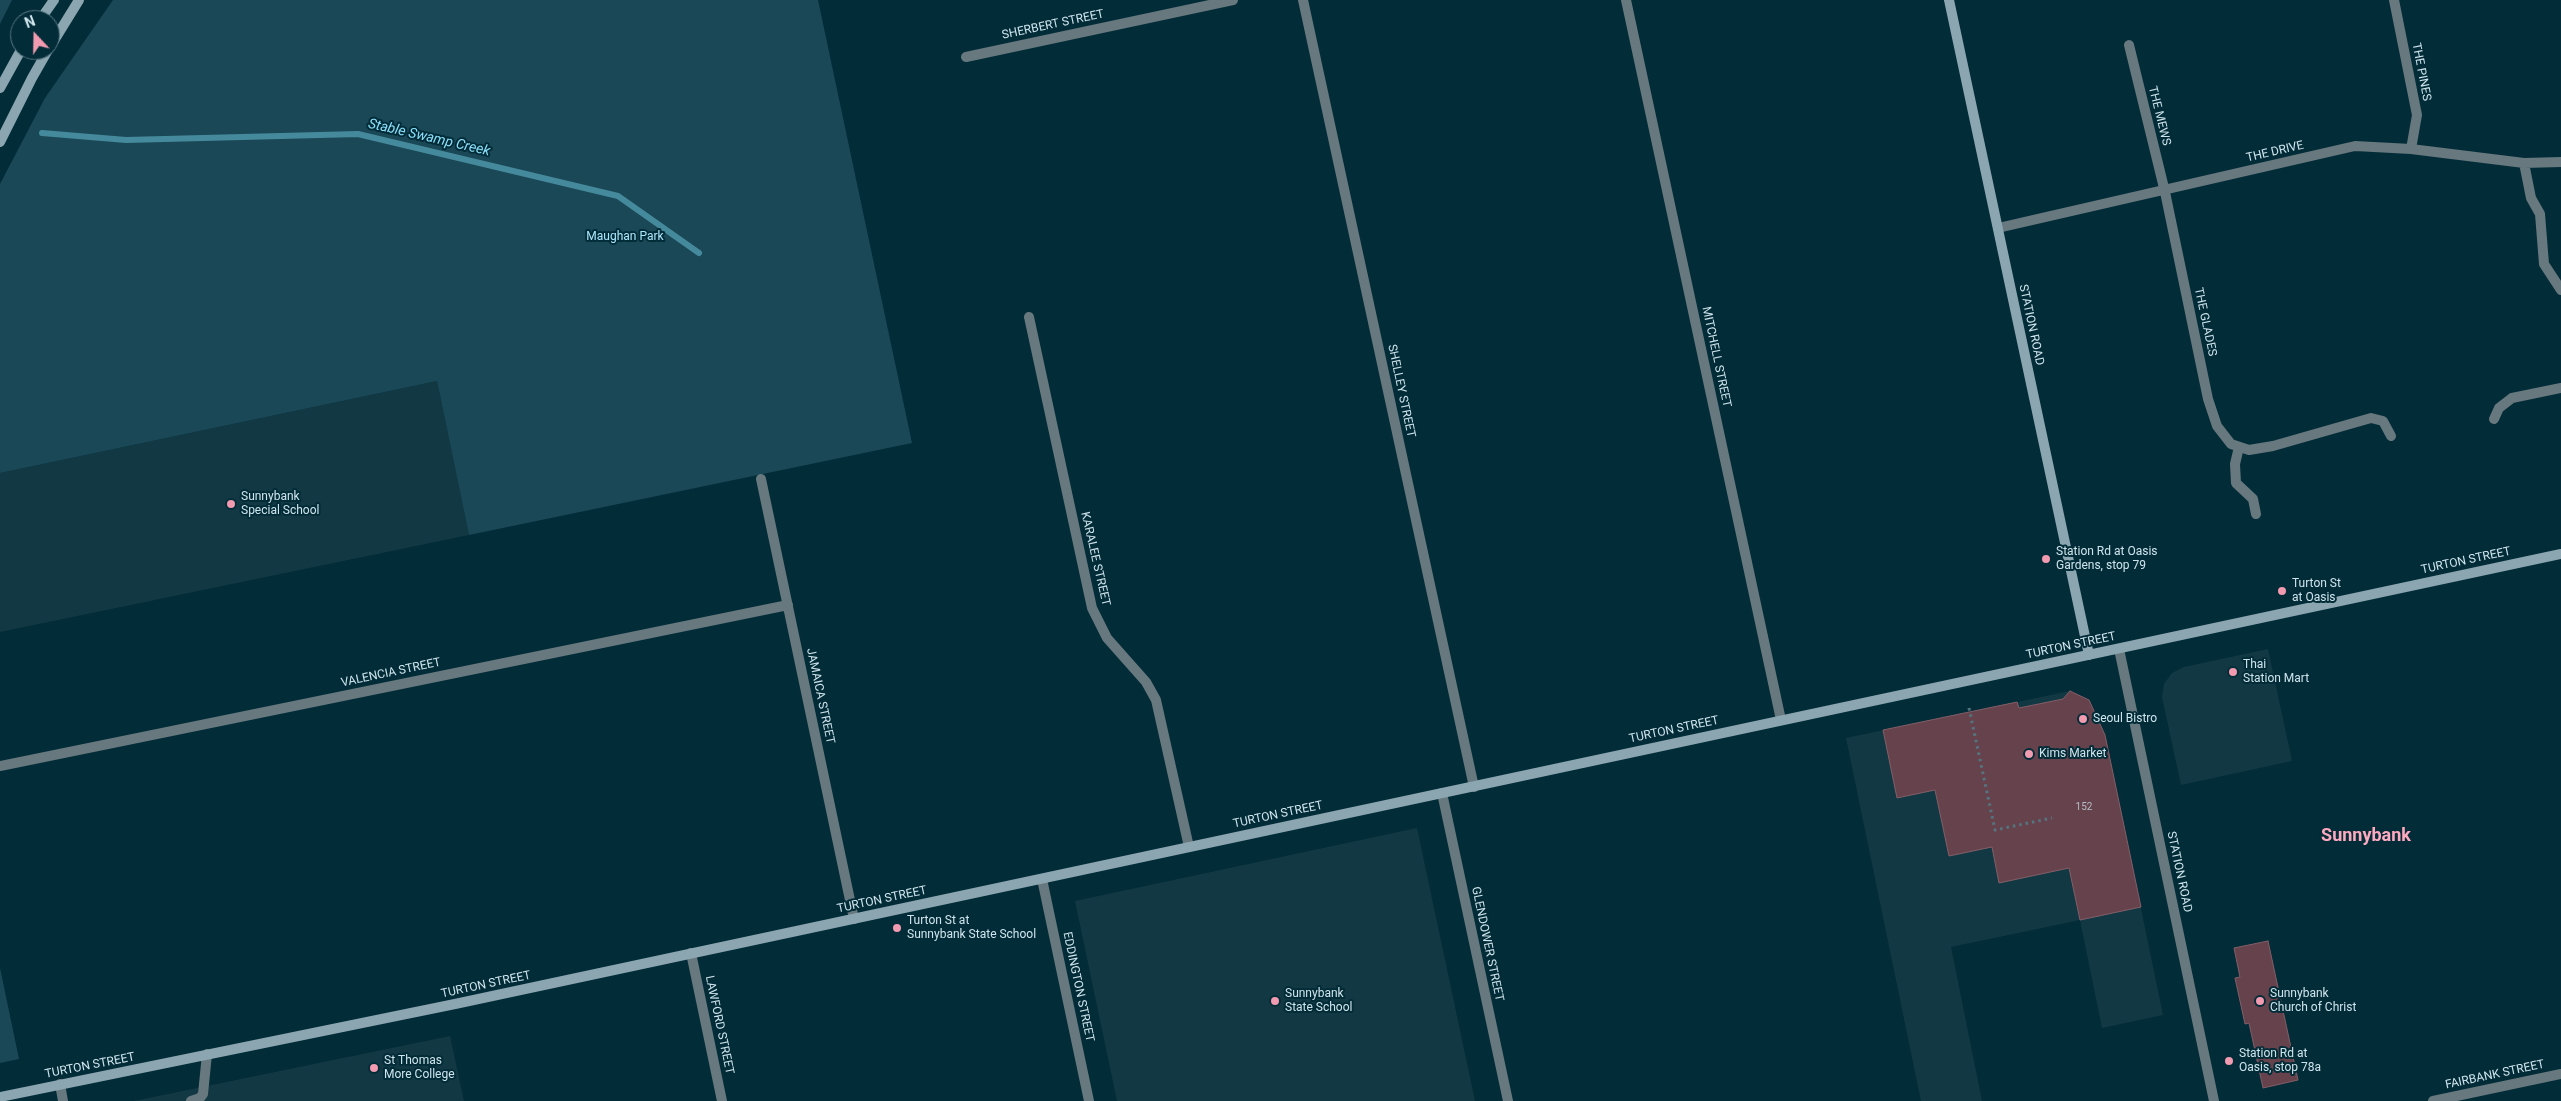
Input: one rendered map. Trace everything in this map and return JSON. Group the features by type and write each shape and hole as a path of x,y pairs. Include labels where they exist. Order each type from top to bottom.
{"street":[{"path":"60,31 79,0"},
{"name":"SHERBERT STREET","path":"966,57 1233,0"},
{"name":"SHELLEY STREET","path":"1303,0 1474,787"},
{"name":"MITCHELL STREET","path":"1626,0 1780,720"},
{"name":"STATION ROAD","path":"1949,0 2089,655"},
{"name":"THE PINES","path":"2394,0 2417,115 2411,149"},
{"name":"THE MEWS","path":"2129,45 2165,192"},
{"path":"0,88 15,60"},
{"path":"0,142 43,60"},
{"name":"THE DRIVE","path":"1998,228 2165,192 2355,146 2411,149 2524,163 2561,162"},
{"path":"2524,163 2531,198 2540,214 2544,264 2561,290"},
{"name":"THE GLADES","path":"2165,192 2208,399 2217,426 2231,444 2239,446"},
{"name":"KARALEE STREET","path":"1029,317 1092,608 1107,638 1146,682 1156,700 1188,847"},
{"path":"2494,419 2499,408 2512,398 2561,388"},
{"path":"2256,514 2252,499 2236,483 2234,464 2239,446 2249,450 2272,446 2371,418 2384,421 2392,436"},
{"name":"JAMAICA STREET","path":"761,479 854,919"},
{"name":"TURTON STREET","path":"0,1097 854,919 2561,554"},
{"name":"VALENCIA STREET","path":"0,766 788,605"},
{"name":"STATION ROAD","path":"2119,649 2214,1101"},
{"name":"GLENDOWER STREET","path":"1442,793 1508,1101"},
{"name":"EDDINGTON STREET","path":"1042,879 1089,1101"},
{"name":"LAWFORD STREET","path":"691,953 722,1101"},
{"path":"191,1101 200,1098 203,1094 208,1054"},
{"name":"FAIRBANK STREET","path":"2433,1101 2561,1074"},
{"path":"60,1084 63,1101"}],"path":[{"path":"1969,708 1995,830 2052,818"}],"shaded area":[{"name":"Sunnybank Special School","path":"437,381 469,535 0,632 0,473"},
{"path":"2268,649 2292,761 2181,785 2162,697 2164,684 2172,673 2184,667"},
{"path":"2070,691 2089,700 2105,735 2163,1015 2102,1028 2080,920 1951,947 1982,1101 1921,1101 1846,738"},
{"name":"Sunnybank State School","path":"1417,828 1475,1101 1117,1101 1075,901"},
{"name":"St Thomas More College","path":"450,1036 464,1101 134,1101"}],"green space":[{"path":"0,0 12,0 0,24"},
{"name":"Maughan Park","path":"113,0 818,0 912,443 469,535 437,381 0,473 0,184 45,98"},
{"path":"0,968 19,1059 0,1063"}],"building":[{"path":"2070,691 2089,700 2105,735 2141,907 2080,920 2069,868 1999,883 1992,847 1949,856 1935,790 1897,798 1883,730 2017,702 2019,708 2063,699"},
{"name":"Sunnybank Church of Christ","path":"2268,941 2298,1080 2263,1088 2249,1023 2245,1024 2235,978 2240,977 2234,948"}],"waterway":[{"name":"Stable Swamp Creek","path":"42,133 126,140 358,134 618,196 699,253"}],"place":[{"name":"Sunnybank Special School","path":"231,504"},
{"name":"Station Rd at Oasis Gardens, stop 79","path":"2046,559"},
{"name":"Turton St at Oasis","path":"2282,591"},
{"name":"Thai Station Mart","path":"2233,672"},
{"name":"Seoul Bistro","path":"2083,719"},
{"name":"Kims Market","path":"2029,754"},
{"name":"Turton St at Sunnybank State School","path":"897,928"},
{"name":"Sunnybank State School","path":"1275,1001"},
{"name":"Sunnybank Church of Christ","path":"2260,1001"},
{"name":"Station Rd at Oasis, stop 78a","path":"2229,1061"},
{"name":"St Thomas More College","path":"374,1068"}],"district":[{"name":"Sunnybank","path":"2366,836"}]}
